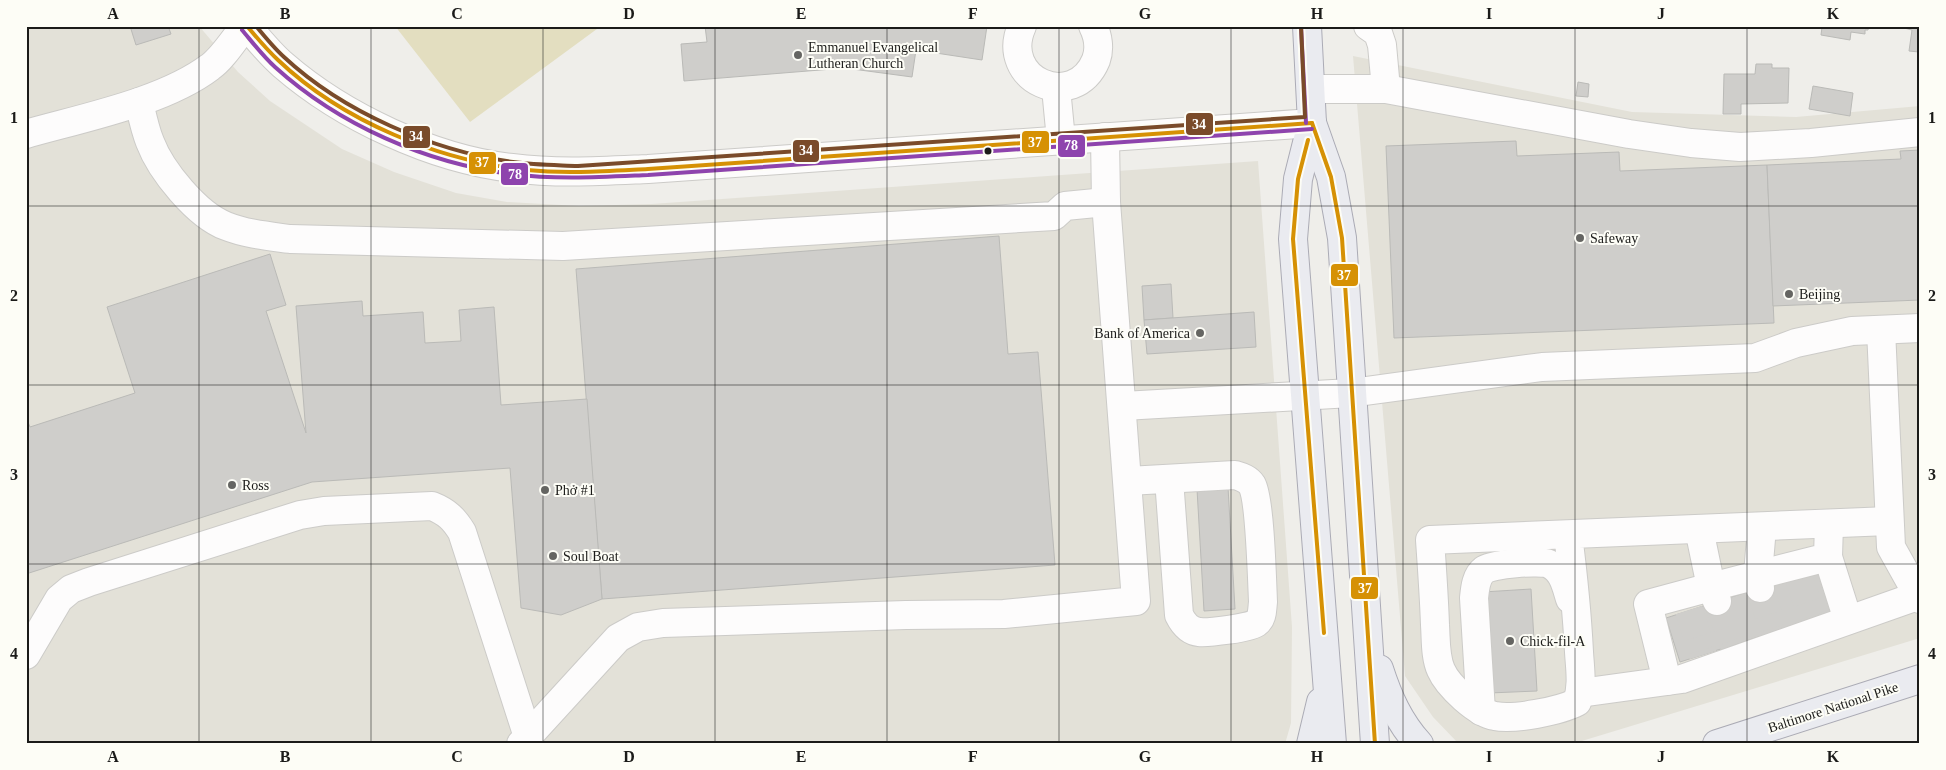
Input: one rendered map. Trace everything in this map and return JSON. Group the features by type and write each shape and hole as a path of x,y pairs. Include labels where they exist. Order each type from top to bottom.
{"main road":[{"path":"1307,26 1312,123 1298,179 1293,238 1332,744"},
{"path":"1312,123 1331,177 1342,238 1375,744"},
{"path":"1368,632 1388,697 1407,731 1419,744"},
{"path":"1311,744 1328,679"},
{"name":"Baltimore National Pike","path":"1717,744 1920,679"}],"street":[{"path":"26,134 138,102 181,86 212,66 246,26 282,65 320,92 364,119 410,140 465,159 512,168 578,172 648,169 1312,123"},
{"path":"1022,26 1017,36 1017,55 1024,71 1037,82 1056,88 1073,84 1085,76 1092,68 1098,55 1098,40 1093,26"},
{"path":"1368,26 1378,33 1382,45 1386,89"},
{"path":"1056,88 1061,140"},
{"path":"1311,89 1386,89 1629,134 1691,143 1740,147 1920,132"},
{"path":"138,102 150,143 165,169 184,193 206,214 224,226 250,234 290,239 563,246 1054,216 1065,206 1106,202"},
{"path":"524,740 618,638 638,627 663,623 799,618 1004,614 1136,601 1123,406 1106,202 1104,137"},
{"path":"1123,406 1351,393 1542,366 1755,358 1796,343 1852,331 1920,328"},
{"path":"1580,692 1682,679 1706,662 1815,625 1848,620 1919,596 1891,547 1881,330"},
{"path":"1128,481 1235,475 1246,479 1252,486 1256,506 1263,602 1262,617 1256,624 1246,627 1198,632 1184,624 1180,615 1169,479"},
{"path":"26,655 59,599 71,589 88,582 300,515 324,511 432,506 444,511 455,520 462,532 524,740"},
{"path":"1568,535 1578,624 1580,692 1576,702 1566,708 1506,718 1493,716 1481,711 1452,687 1440,670 1436,650 1430,540 1889,522"},
{"path":"1829,524 1828,557 1848,620"},
{"path":"1759,581 1762,527"},
{"path":"1699,529 1714,594"},
{"path":"1667,681 1648,604 1686,602 1796,571 1828,557"},
{"path":"1481,711 1474,598 1479,575 1485,568 1536,562 1548,563 1565,580 1578,624"}],"shaded area":[{"path":"26,26 199,26 238,72 270,101 342,149 394,172 456,193 507,202 579,206 652,204 1258,161 1292,627 1291,723 1285,744 26,744"},
{"path":"395,26 601,26 470,122"},
{"path":"1353,56 1632,112 1796,117 1920,106 1920,638 1572,744 1461,744 1457,742 1433,717 1405,676"}],"building":[{"path":"130,26 168,26 171,34 136,45"},
{"name":"Emmanuel Evangelical Lutheran Church","path":"705,26 987,26 982,60 916,50 912,77 845,68 684,81 681,44 707,42"},
{"path":"1819,26 1869,26 1868,30 1865,30 1865,34 1851,32 1850,40 1821,35 1822,27"},
{"path":"1905,26 1920,26 1920,57 1919,52 1909,51 1912,30 1904,28"},
{"path":"1756,64 1772,64 1772,68 1789,68 1788,103 1741,104 1741,114 1723,114 1724,74 1755,74"},
{"path":"1578,82 1589,84 1588,97 1576,96"},
{"path":"1813,86 1853,93 1850,116 1809,109"},
{"name":"Safeway","path":"1516,141 1517,156 1619,152 1620,171 1767,165 1774,323 1394,338 1386,146"},
{"path":"1920,150 1920,300 1773,306 1767,165 1901,159 1900,151"},
{"path":"999,236 1008,354 1038,352 1055,565 602,599 576,269"},
{"path":"270,254 286,305 266,311 306,433 296,306 362,301 363,316 423,312 425,343 461,341 459,310 494,307 501,405 587,399 602,599 561,615 521,608 510,468 312,482 26,574 26,417 30,427 135,393 107,307"},
{"path":"1171,284 1173,318 1144,320 1142,286"},
{"name":"Bank of America","path":"1254,312 1256,347 1147,354 1144,320"},
{"path":"1228,487 1235,609 1204,611 1197,489"},
{"path":"1822,568 1837,612 1680,662 1666,618"},
{"name":"Chick-fil-A","path":"1531,589 1537,691 1489,693 1483,592"}],"tunnel":[{"path":"1798,576 1813,619"},
{"path":"1760,588 1774,632"},
{"path":"1717,601 1734,645"},
{"path":"1689,610 1703,655"}],"transit line":[{"name":"37","path":"247,26 262,44 303,82 332,102 362,119 426,147 460,158 527,170 572,172 648,169 1312,123"},
{"name":"34","path":"256,26 280,54 307,77 333,95 391,126 452,149 483,157 521,163 578,166 1305,117 1301,26"},
{"name":"78","path":"1301,26 1306,123"},
{"name":"78","path":"242,30 271,63 300,88 327,107 355,123 416,151 447,161 479,169 528,176 580,178 648,175 1312,129"},
{"name":"37","path":"1312,123 1331,177 1342,238 1375,744"},
{"name":"37","path":"1308,140 1298,179 1293,239 1324,633"}],"place":[{"name":"Emmanuel Evangelical Lutheran Church","path":"798,55"},
{"name":"Safeway","path":"1580,238"},
{"name":"Beijing","path":"1789,294"},
{"name":"Bank of America","path":"1200,333"},
{"name":"Ross","path":"232,485"},
{"name":"Phở #1","path":"545,490"},
{"name":"Soul Boat","path":"553,556"},
{"name":"Chick-fil-A","path":"1510,641"}]}
